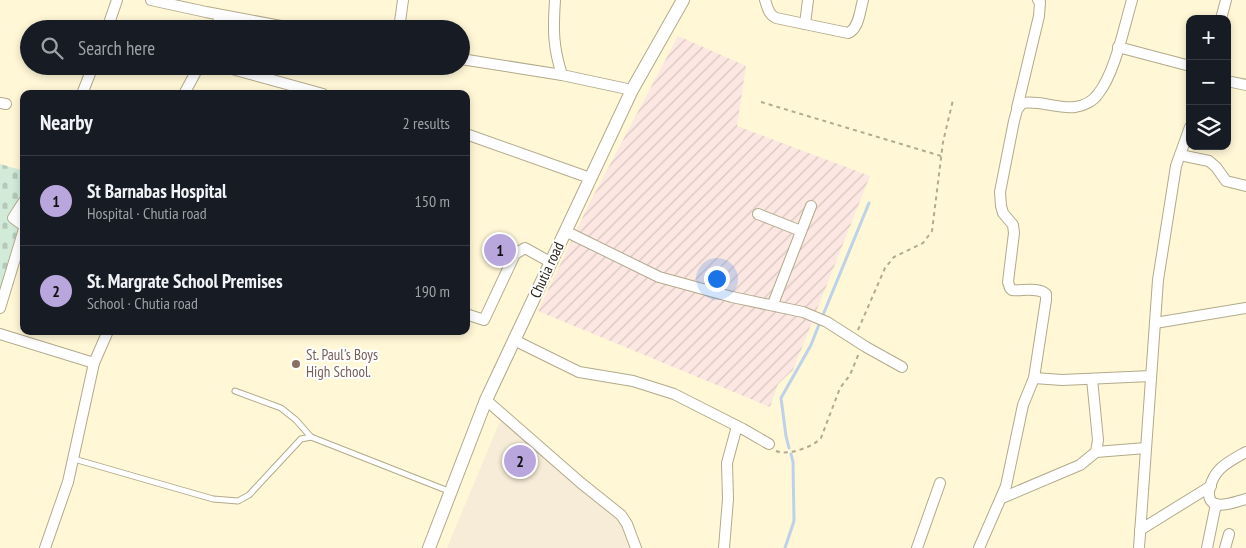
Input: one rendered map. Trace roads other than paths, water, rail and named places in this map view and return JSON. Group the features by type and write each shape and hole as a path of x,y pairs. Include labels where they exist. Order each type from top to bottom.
{"street":[{"path":"111,20 117,0"},
{"path":"151,0 248,20"},
{"path":"400,20 403,0"},
{"path":"555,0 553,30 555,53 562,75"},
{"name":"Chutia road","path":"429,548 486,400 632,90 683,0"},
{"path":"765,0 768,11 772,16 844,32 852,31 856,26 863,0"},
{"path":"805,24 808,0"},
{"path":"979,548 1002,498 1023,406 1034,378 1046,294 1038,290 1012,290 1010,288 1008,275 1014,233 1013,225 1003,212 1000,199 1017,110 1039,16 1040,2 1038,0"},
{"path":"1017,110 1022,103 1028,102 1068,108 1078,107 1092,101 1106,83 1132,0"},
{"path":"1222,15 1226,0"},
{"path":"219,20 221,15"},
{"path":"1118,46 1186,65"},
{"path":"470,60 562,75 632,90"},
{"path":"84,90 89,75"},
{"path":"186,90 195,75"},
{"path":"253,75 308,90"},
{"path":"1231,82 1246,85"},
{"path":"470,135 590,178"},
{"path":"1139,548 1158,280 1176,166 1186,138"},
{"path":"1180,155 1209,161 1226,181 1246,186"},
{"path":"773,304 811,206"},
{"path":"20,207 13,218 20,224"},
{"path":"758,214 801,231"},
{"path":"565,231 659,277 732,297 773,304 803,312 827,322 858,342 902,366"},
{"path":"0,308 20,241"},
{"path":"470,315 484,320 515,254 524,248 550,262"},
{"path":"1155,323 1246,308"},
{"path":"0,334 94,363"},
{"path":"45,548 68,482 94,363 106,335"},
{"path":"514,340 579,372 633,381 657,388 688,401 769,444"},
{"path":"1034,378 1062,380 1151,376"},
{"path":"1092,379 1098,440 1096,452"},
{"path":"486,400 581,483 621,515 627,524 636,548"},
{"path":"724,548 728,499 727,463 737,426"},
{"path":"1002,498 1080,465 1096,452 1146,448"},
{"path":"1246,452 1218,470 1210,486 1210,497 1212,502 1216,504 1246,499"},
{"path":"917,548 940,483"},
{"path":"1140,530 1210,486"},
{"path":"1207,548 1216,504"},
{"path":"1225,548 1229,534"}],"lane":[{"path":"235,391 281,408 296,420 311,437 451,492"},
{"path":"74,458 213,499 238,501 248,495 301,439 311,437"}],"waterway":[{"path":"823,315 869,203"},
{"path":"789,448 781,398 811,345 820,322"},
{"path":"785,548 794,521 793,462 791,454"}],"place":[{"name":"St Barnabas Hospital","path":"500,250"},
{"name":"St. Paul's Boys High School.","path":"296,364"},
{"name":"St. Margrate School Premises","path":"520,461"}]}
